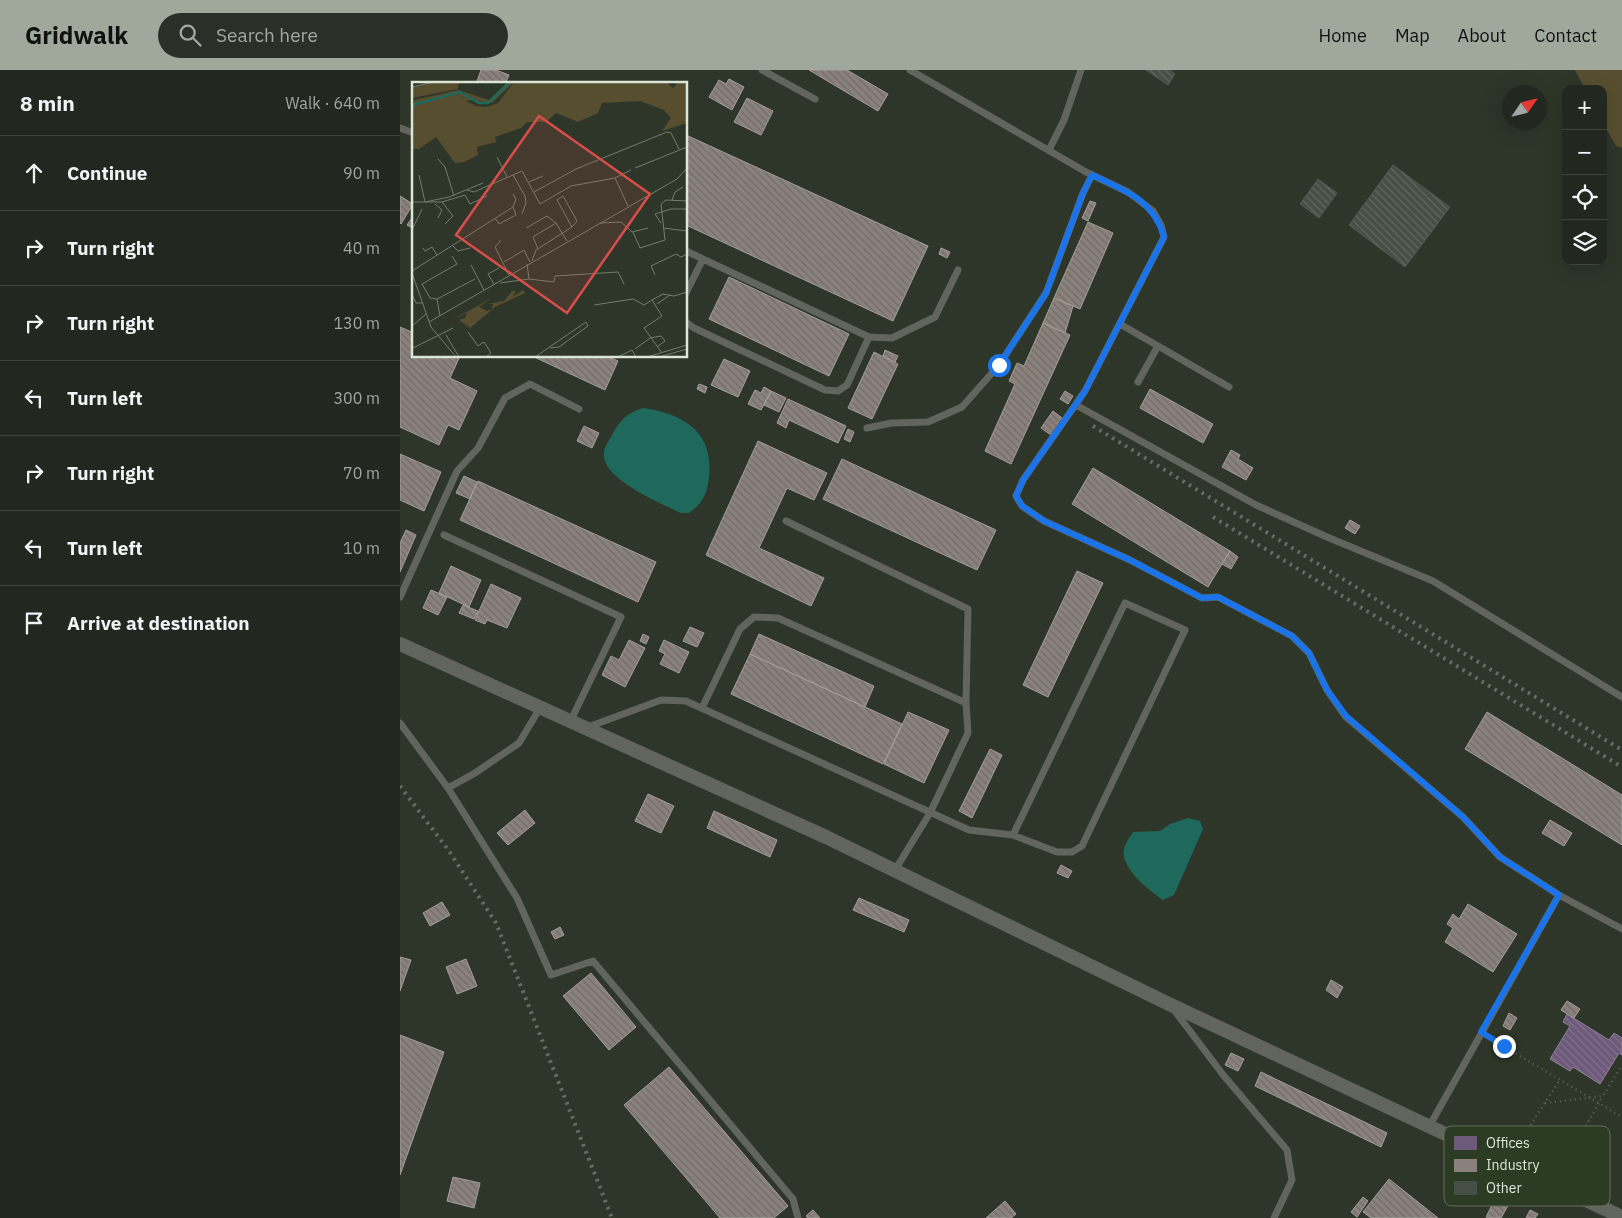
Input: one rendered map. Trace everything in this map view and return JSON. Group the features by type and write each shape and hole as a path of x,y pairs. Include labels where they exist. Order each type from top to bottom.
{"street":[{"path":"400,644 826,837 1169,1004 1444,1132"},
{"path":"1599,1206 1622,1217"}],"lane":[{"path":"762,70 815,98"},
{"path":"910,70 1092,175 1128,192 1153,211 1164,237 1076,405 1023,480 1016,496 1022,506 1044,521 1130,560 1202,598 1218,597 1292,636 1309,653 1327,690 1346,716 1463,817 1500,857 1559,895 1622,928"},
{"path":"1048,150 1064,120 1080,70"},
{"path":"400,128 412,132"},
{"path":"867,428 892,423 928,422 962,407 999,365 1046,293 1083,193 1092,175"},
{"path":"688,252 869,337 892,338 935,317 958,270"},
{"path":"688,289 703,259"},
{"path":"688,324 825,390 838,391 847,385 869,337"},
{"path":"1120,324 1229,387"},
{"path":"1138,382 1158,346"},
{"path":"400,597 457,471 478,448 505,398 530,384 579,410"},
{"path":"1076,405 1256,505 1433,581 1622,697"},
{"path":"786,520 968,609 966,703 968,733 930,813 895,870"},
{"path":"444,535 620,617 570,722"},
{"path":"585,728 661,700 686,701 969,830 1013,835 1057,852 1072,852 1082,846 1185,630 1125,602 1013,835"},
{"path":"702,708 740,629 754,617 778,618 966,703"},
{"path":"448,788 475,773 519,743 540,708"},
{"path":"400,723 448,788 517,898 551,975 593,961 793,1199 798,1218"},
{"path":"1430,1125 1559,895"},
{"path":"1169,1004 1224,1076 1287,1150 1292,1180 1274,1218"}],"path":[{"path":"1481,1032 1622,1117"},
{"path":"1586,1126 1622,1065"},
{"path":"1530,1126 1560,1080"},
{"path":"1545,1103 1603,1096"}],"shaded area":[{"path":"1575,70 1622,70 1622,148 1616,146 1607,130 1607,85 1583,85"}],"water":[{"path":"643,408 671,415 683,421 701,437 707,448 709,477 707,488 704,498 689,513 681,513 648,497 624,483 607,466 604,451 615,430 628,415"},
{"path":"1188,818 1200,821 1203,829 1174,895 1163,900 1143,884 1126,864 1124,849 1126,842 1133,832 1160,831 1170,824"}],"building: Offices":[{"path":"1567,1014 1609,1040 1614,1033 1622,1038 1622,1055 1619,1053 1600,1084 1573,1067 1570,1071 1550,1059 1570,1026 1563,1022"}],"building: Industry":[{"path":"481,70 496,70 509,75 506,82 477,82"},
{"path":"809,70 847,70 888,94 878,111"},
{"path":"729,79 744,87 732,110 709,97 719,80 726,84"},
{"path":"747,98 773,111 761,135 734,122"},
{"path":"688,136 928,246 893,321 688,226"},
{"path":"400,196 412,203 412,206 400,223"},
{"path":"1090,201 1096,203 1088,221 1082,218"},
{"path":"412,218 412,228 407,225"},
{"path":"1088,222 1113,233 1080,309 1054,298"},
{"path":"941,248 950,252 947,258 939,254"},
{"path":"729,277 849,334 829,376 709,319"},
{"path":"1054,298 1073,306 1065,333 1043,323"},
{"path":"1043,323 1070,335 1011,464 985,451 1015,384 1009,381 1017,363 1024,366"},
{"path":"400,327 412,332 412,358 459,358 450,378 477,391 459,430 448,425 439,445 400,427"},
{"path":"885,350 898,356 895,362 883,356"},
{"path":"874,352 898,364 872,419 848,408"},
{"path":"536,358 611,358 618,361 605,390"},
{"path":"724,359 750,371 738,397 711,385"},
{"path":"699,384 707,387 705,393 697,389"},
{"path":"764,387 771,391 761,410 748,404 755,390 761,393"},
{"path":"1150,389 1213,424 1203,443 1140,408"},
{"path":"771,391 786,398 779,412 764,405"},
{"path":"1065,391 1073,396 1068,404 1060,399"},
{"path":"788,399 846,426 838,443 789,420 786,428 777,423"},
{"path":"1053,411 1062,418 1051,435 1041,428"},
{"path":"584,426 599,433 592,448 577,441"},
{"path":"848,429 854,432 850,442 844,439"},
{"path":"758,441 827,473 814,500 787,488 759,548 824,578 811,606 706,555"},
{"path":"1231,450 1240,455 1238,459 1253,468 1246,480 1222,467"},
{"path":"400,454 441,472 424,511 400,500"},
{"path":"842,459 996,530 977,570 823,499"},
{"path":"1093,468 1230,551 1208,587 1072,504"},
{"path":"464,476 477,482 470,499 456,493"},
{"path":"478,481 656,562 638,602 460,520"},
{"path":"1350,520 1360,526 1355,534 1345,528"},
{"path":"406,530 416,535 400,572 400,543"},
{"path":"1230,551 1238,557 1231,569 1222,564"},
{"path":"451,566 481,580 469,607 439,593"},
{"path":"1077,571 1103,583 1048,697 1023,685"},
{"path":"491,584 521,598 507,628 487,620 485,624 475,620"},
{"path":"431,590 447,597 438,615 423,608"},
{"path":"463,605 478,611 474,619 459,613"},
{"path":"690,627 704,633 697,647 683,641"},
{"path":"643,634 649,637 646,644 640,641"},
{"path":"759,634 874,686 865,707 750,654"},
{"path":"629,640 645,648 625,687 602,675 611,656 619,660"},
{"path":"664,640 689,652 679,673 660,664 665,654 659,651"},
{"path":"750,654 902,724 883,764 731,694"},
{"path":"908,712 949,730 924,783 884,764"},
{"path":"1487,712 1622,795 1622,845 1465,749"},
{"path":"990,749 1002,755 972,818 959,811"},
{"path":"648,794 674,806 661,833 635,821"},
{"path":"525,810 535,823 508,845 497,833"},
{"path":"714,811 777,840 770,857 707,828"},
{"path":"1550,820 1572,833 1564,846 1542,833"},
{"path":"1061,865 1072,871 1068,878 1057,873"},
{"path":"859,898 909,920 904,932 853,910"},
{"path":"442,902 450,915 430,926 423,913"},
{"path":"1468,904 1517,934 1493,972 1445,942 1453,928 1447,924 1453,914 1459,919"},
{"path":"560,927 564,935 555,939 551,932"},
{"path":"400,957 411,960 400,991"},
{"path":"466,959 477,986 457,994 446,967"},
{"path":"591,973 636,1027 609,1050 563,996"},
{"path":"1331,980 1343,987 1337,998 1326,990"},
{"path":"1567,1001 1580,1009 1574,1018 1561,1010"},
{"path":"1509,1013 1517,1018 1510,1030 1503,1026"},
{"path":"400,1035 444,1052 400,1175"},
{"path":"1231,1053 1244,1059 1238,1071 1225,1065"},
{"path":"669,1067 788,1206 774,1218 720,1218 624,1105"},
{"path":"1261,1072 1387,1133 1381,1147 1255,1086"},
{"path":"453,1177 480,1183 474,1208 447,1201"},
{"path":"1389,1179 1438,1218 1371,1218 1363,1212"},
{"path":"1363,1197 1368,1201 1357,1217 1351,1212"},
{"path":"1005,1201 1016,1214 1011,1218 986,1218"},
{"path":"1492,1206 1508,1206 1501,1218 1486,1217"},
{"path":"813,1210 820,1218 808,1218 806,1216"},
{"path":"1530,1210 1538,1214 1535,1218 1526,1218"}],"building: Other":[{"path":"1146,70 1170,70 1175,74 1168,85"},
{"path":"1393,165 1450,207 1405,267 1349,225"},
{"path":"1318,179 1337,193 1319,218 1300,204"}],"railway":[{"path":"1093,426 1622,750"},
{"path":"1213,517 1622,767"},
{"path":"400,786 449,851 496,923 612,1218"}],"route":[{"path":"999,365 1046,293 1083,193 1092,175 1128,192 1153,211 1161,225 1164,237 1085,391 1023,480 1016,496 1022,506 1044,521 1130,560 1202,598 1218,597 1292,636 1309,653 1327,690 1346,716 1463,817 1500,857 1559,895 1481,1032 1504,1046"}]}
